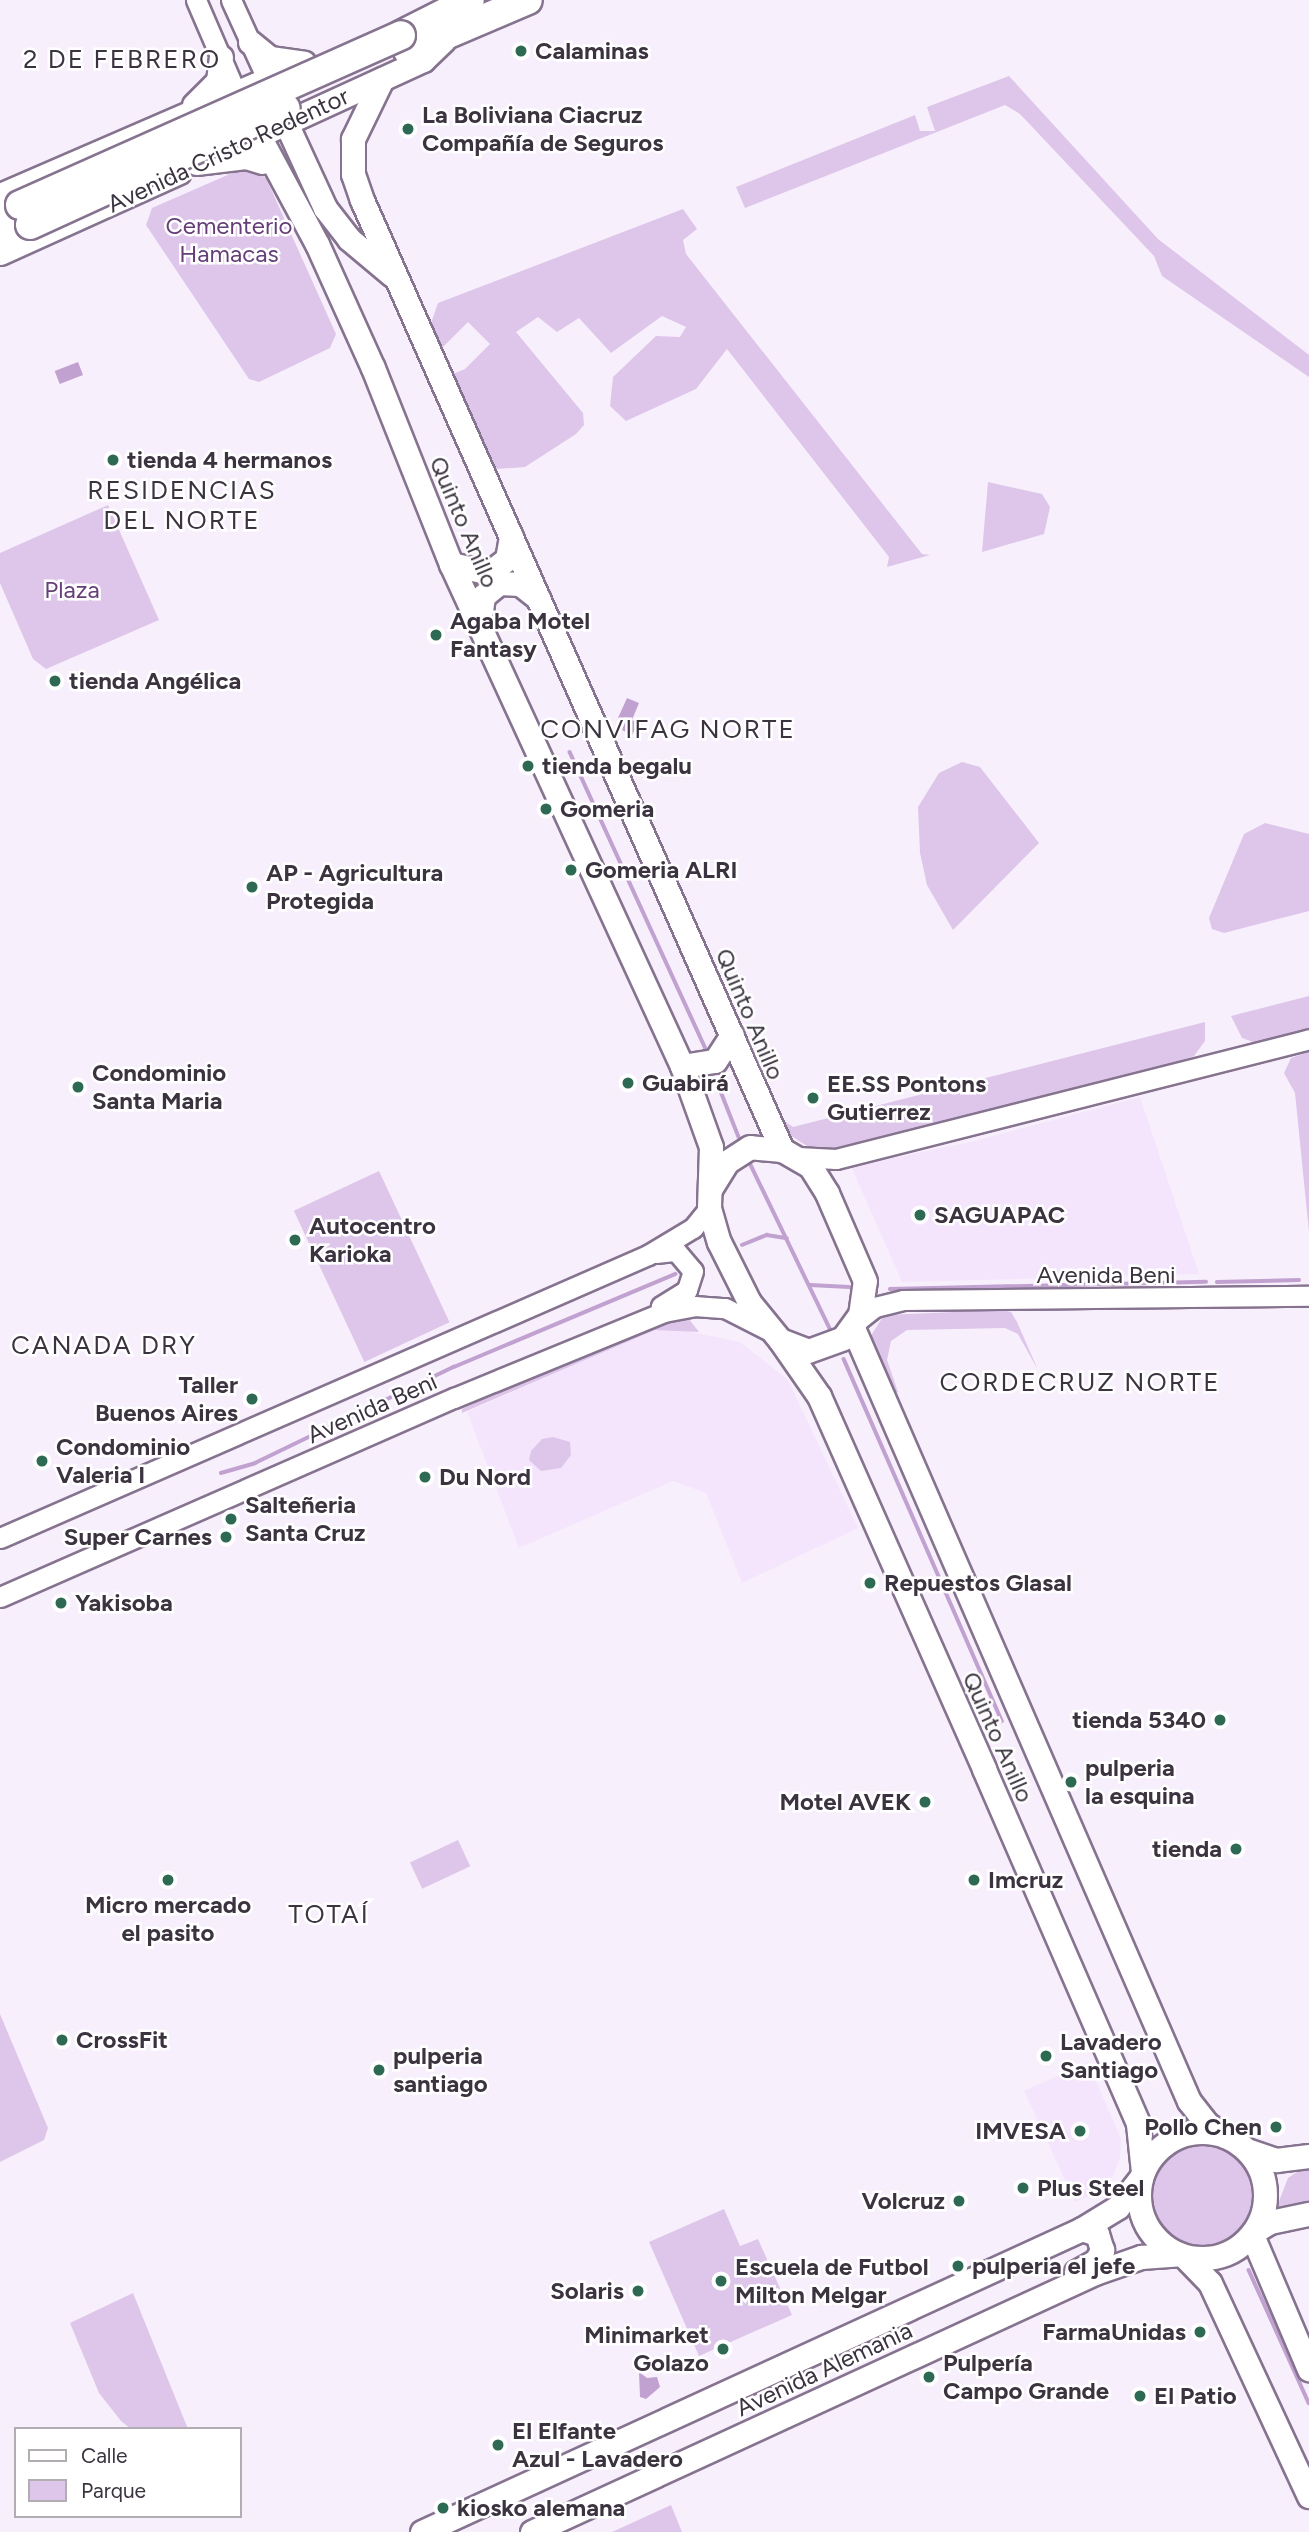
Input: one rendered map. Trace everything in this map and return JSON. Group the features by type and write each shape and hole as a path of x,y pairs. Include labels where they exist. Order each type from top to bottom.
{"highway":[{"name":"Avenida Cristo Redentor","path":"442,25 470,0"},
{"name":"Avenida Cristo Redentor","path":"0,241 12,209 442,25 527,0"}],"main road":[{"name":"Avenida Cristo Redentor","path":"0,253 423,60 442,25 403,21 267,79 174,120 12,209"},
{"path":"250,42 270,58 307,62"},
{"path":"174,120 214,86 221,57"},
{"path":"307,62 283,88 284,97 290,105 327,104"},
{"name":"Quinto Anillo","path":"267,79 325,208 349,239 400,282 732,1035 790,1153 818,1175 864,1281"},
{"path":"382,79 358,127 351,153 362,200 400,282"},
{"name":"Quinto Anillo","path":"236,93 256,137 276,168 373,368 451,564 682,1066 711,1147 710,1198 719,1242 734,1272 772,1333 819,1396 1138,2124 1142,2175"},
{"path":"174,120 207,115 223,125 220,143 196,163"},
{"path":"196,163 246,157 276,168"},
{"path":"451,564 489,573 508,559 511,536"},
{"path":"480,625 483,596 499,583 520,584 538,598"},
{"path":"682,1066 715,1061 732,1035"},
{"path":"710,1198 721,1167 738,1153 762,1146 790,1153"},
{"path":"772,1333 791,1347 820,1350 855,1325 866,1300 864,1281"},
{"name":"Quinto Anillo","path":"855,1325 1189,2101 1207,2123 1225,2136"},
{"path":"1309,2156 1276,2160 1247,2150 1225,2136 1199,2132 1180,2136 1157,2151 1142,2175 1140,2209 1149,2228 1182,2255 1210,2284 1309,2497"},
{"path":"1247,2150 1262,2174 1266,2194 1253,2233 1309,2368"},
{"name":"Avenida Alemania","path":"422,2532 1082,2229 1118,2207 1142,2175"},
{"path":"1182,2255 1221,2256 1270,2222 1309,2214"},
{"path":"1005,2314 1029,2295 1096,2261 1102,2250 1100,2238 1082,2229"},
{"name":"Avenida Alemania","path":"532,2532 1110,2266 1141,2257 1182,2255"},
{"path":"460,2532 468,2519 531,2490 579,2459"}],"street":[{"name":"Quinto Anillo","path":"196,0 236,93"},
{"name":"Quinto Anillo","path":"231,0 267,79"},
{"path":"790,1153 825,1161 849,1156 1309,1039"},
{"path":"827,1193 831,1170 849,1156"},
{"name":"Avenida Beni","path":"0,1538 648,1255 693,1228 710,1198"},
{"path":"548,1358 585,1337 668,1304 690,1286 693,1270 682,1254 671,1250 648,1255"},
{"name":"Avenida Beni","path":"864,1281 882,1294 903,1300"},
{"name":"Avenida Beni","path":"855,1325 875,1307 903,1300 1309,1296"},
{"name":"Avenida Beni","path":"0,1597 548,1358 664,1312 694,1306 725,1308 772,1333"}],"shaded area":[{"path":"78,362 83,375 60,384 55,371"},
{"path":"627,698 639,703 632,720 638,723 632,735 622,730 625,722 618,718"},
{"name":"SAGUAPAC","path":"1140,1097 1199,1274 902,1282 851,1167 974,1141"},
{"path":"677,1329 740,1342 788,1380 858,1528 742,1583 706,1493 673,1481 519,1548 467,1412 655,1330"},
{"name":"IMVESA","path":"1088,2062 1121,2139 1120,2159 1112,2177 1096,2192 1075,2202 1024,2091"},
{"path":"639,2372 647,2378 657,2377 660,2387 646,2399 640,2397"}],"green space":[{"path":"1009,76 1158,239 1309,355 1309,377 1162,276 1154,256 1020,114 1005,105 745,208 736,187 915,115 920,131 935,131 927,107"},
{"name":"Cementerio Hamacas","path":"239,170 257,172 266,178 336,334 330,348 259,382 249,379 146,225 152,208"},
{"path":"683,209 697,229 683,240 686,254 922,554 930,555 887,567 889,557 727,349 696,389 626,421 610,406 613,377 656,336 680,337 686,327 662,316 611,353 579,318 557,332 538,317 516,332 583,413 584,425 576,434 525,467 496,469 453,374 465,369 490,344 468,322 443,347 440,345 431,323 438,303"},
{"path":"988,482 1042,494 1050,507 1044,534 982,552"},
{"name":"Plaza","path":"108,505 159,620 46,669 33,659 0,583 0,553"},
{"path":"962,762 980,767 1039,843 953,930 927,885 920,853 918,807 939,773"},
{"path":"1265,823 1309,834 1309,911 1224,933 1212,929 1209,918 1244,834"},
{"path":"1309,996 1309,1032 1256,1043 1242,1038 1231,1016"},
{"path":"1205,1022 1205,1041 1194,1056 1172,1064 835,1148 807,1146 782,1130 780,1118 793,1127"},
{"path":"1309,1052 1309,1232 1295,1093 1284,1073 1291,1058"},
{"path":"379,1171 450,1322 364,1362 294,1211"},
{"path":"1002,1310 1011,1312 1017,1322 1038,1370 1018,1334 1005,1328 907,1330 891,1341 887,1360 898,1392 893,1394 871,1348 872,1334 884,1315"},
{"path":"685,1314 699,1332 655,1330 462,1413 462,1409 548,1368"},
{"path":"553,1437 570,1442 571,1455 561,1468 541,1471 529,1460 531,1451 542,1439"},
{"path":"458,1840 470,1866 422,1889 410,1862"},
{"path":"0,2014 48,2128 44,2140 0,2162"},
{"path":"1203,2139 1224,2143 1242,2155 1254,2173 1258,2194 1254,2215 1242,2233 1224,2245 1203,2249 1182,2245 1164,2233 1152,2215 1148,2194 1152,2173 1164,2155 1182,2143"},
{"path":"1309,2164 1309,2203 1276,2209 1288,2178"},
{"name":"Escuela de Futbol Milton Melgar","path":"724,2209 740,2246 758,2239 792,2315 699,2356 649,2242"},
{"path":"133,2293 187,2427 128,2427 121,2421 99,2393 70,2323"},
{"path":"671,2505 682,2532 612,2532"}],"waterway":[{"path":"570,752 708,1053"},
{"path":"716,1079 739,1137"},
{"path":"750,1163 832,1333"},
{"path":"742,1245 767,1235 787,1238"},
{"path":"221,1473 255,1463 454,1367 675,1274"},
{"path":"1217,1282 1299,1280"},
{"path":"890,1289 1206,1282"},
{"path":"810,1285 849,1287"},
{"path":"844,1359 1002,1721"},
{"path":"1249,2270 1309,2403"}],"place":[{"name":"Calaminas","path":"521,51"},
{"name":"La Boliviana Ciacruz Compañía de Seguros","path":"408,129"},
{"name":"tienda 4 hermanos","path":"113,460"},
{"name":"Agaba Motel Fantasy","path":"436,635"},
{"name":"tienda Angélica","path":"55,681"},
{"name":"tienda begalu","path":"528,766"},
{"name":"Gomeria","path":"546,809"},
{"name":"Gomeria ALRI","path":"571,870"},
{"name":"AP - Agricultura Protegida","path":"252,887"},
{"name":"Guabirá","path":"628,1083"},
{"name":"Condominio Santa Maria","path":"78,1087"},
{"name":"EE.SS Pontons Gutierrez","path":"813,1098"},
{"name":"SAGUAPAC","path":"920,1215"},
{"name":"Autocentro Karioka","path":"295,1240"},
{"name":"Taller Buenos Aires","path":"252,1399"},
{"name":"Condominio Valeria I","path":"42,1461"},
{"name":"Du Nord","path":"425,1477"},
{"name":"Salteñeria Santa Cruz","path":"231,1519"},
{"name":"Super Carnes","path":"226,1537"},
{"name":"Repuestos Glasal","path":"870,1583"},
{"name":"Yakisoba","path":"61,1603"},
{"name":"tienda 5340","path":"1220,1720"},
{"name":"pulperia la esquina","path":"1071,1782"},
{"name":"Motel AVEK","path":"925,1802"},
{"name":"tienda","path":"1236,1849"},
{"name":"Micro mercado el pasito","path":"168,1880"},
{"name":"Imcruz","path":"974,1880"},
{"name":"CrossFit","path":"62,2040"},
{"name":"Lavadero Santiago","path":"1046,2056"},
{"name":"pulperia santiago","path":"379,2070"},
{"name":"Pollo Chen","path":"1276,2127"},
{"name":"IMVESA","path":"1080,2131"},
{"name":"Plus Steel","path":"1023,2188"},
{"name":"Volcruz","path":"959,2201"},
{"name":"pulperia el jefe","path":"958,2266"},
{"name":"Escuela de Futbol Milton Melgar","path":"721,2281"},
{"name":"Solaris","path":"638,2291"},
{"name":"FarmaUnidas","path":"1200,2332"},
{"name":"Minimarket Golazo","path":"723,2349"},
{"name":"Pulpería Campo Grande","path":"929,2377"},
{"name":"El Patio","path":"1140,2396"},
{"name":"El Elfante Azul - Lavadero","path":"498,2445"},
{"name":"kiosko alemana","path":"443,2508"}],"district":[{"name":"2 DE FEBRERO","path":"122,60"},
{"name":"RESIDENCIAS DEL NORTE","path":"182,506"},
{"name":"CONVIFAG NORTE","path":"668,730"},
{"name":"CANADA DRY","path":"104,1346"},
{"name":"CORDECRUZ NORTE","path":"1080,1383"},
{"name":"TOTAÍ","path":"329,1915"}]}
